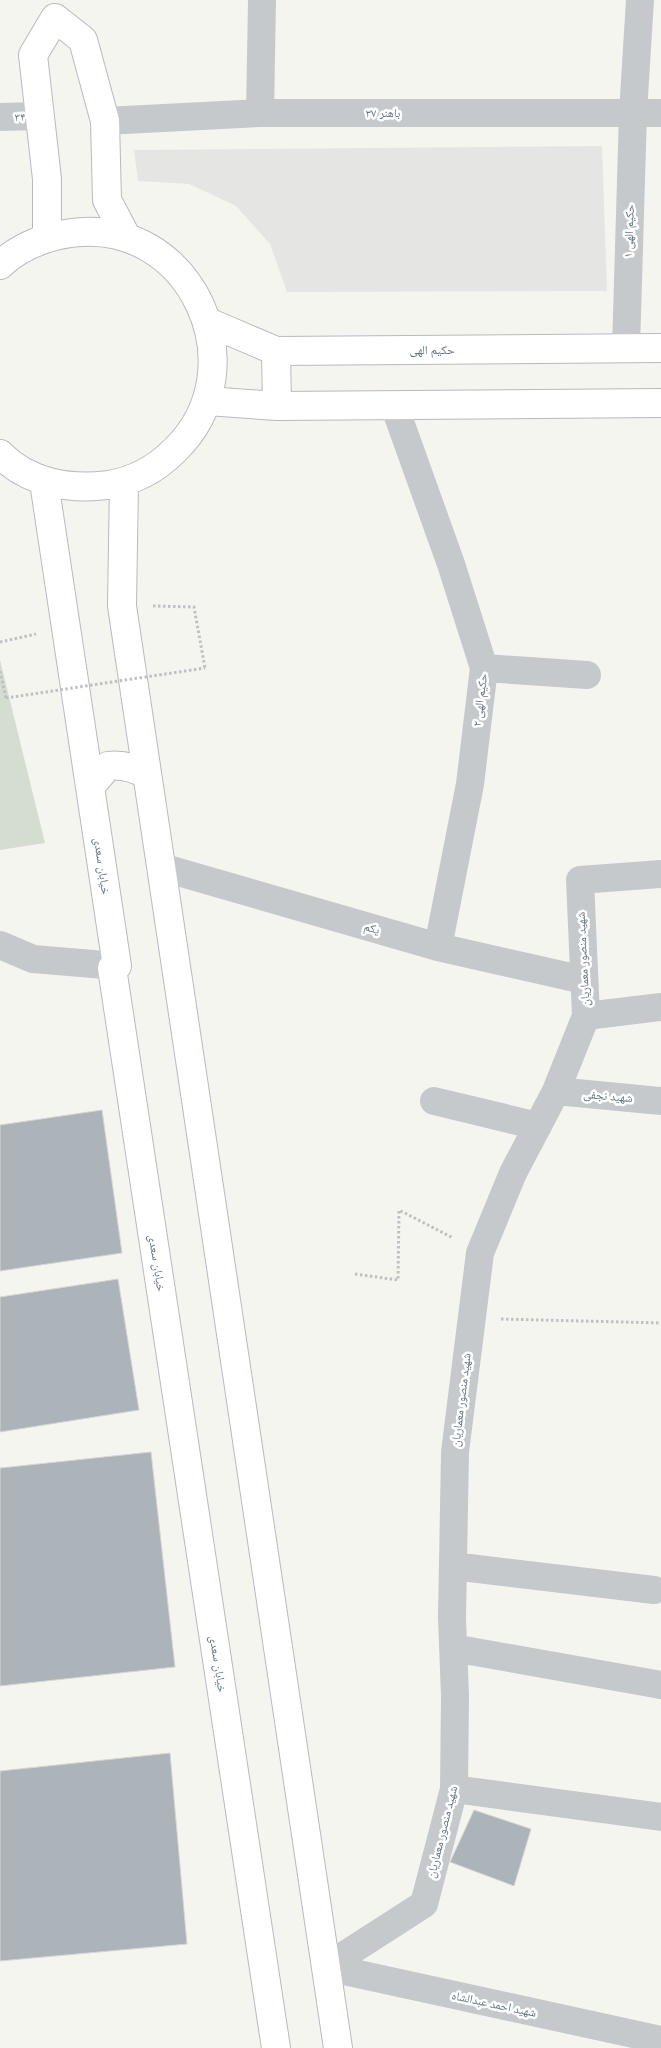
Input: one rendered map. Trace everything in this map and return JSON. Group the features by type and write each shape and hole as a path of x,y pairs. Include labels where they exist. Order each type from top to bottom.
{"main road":[{"path":"47,237 47,179 33,55 54,9 83,40 105,121 107,200 127,238"},
{"path":"0,265 11,255 47,237 87,231 127,238 162,257 191,286 208,322 214,362 207,401 189,437 160,465 124,483 84,488 44,482 8,463 0,454"},
{"name":"حکیم الهی","path":"208,322 276,350 661,348"},
{"path":"276,350 277,406"},
{"path":"207,401 277,406 661,404"},
{"name":"خیابان سعدی","path":"44,482 117,966 112,968 276,2048"},
{"path":"124,483 122,606 338,2048"},
{"path":"90,787 108,766 123,765 148,775"}],"street":[{"path":"260,113 262,0"},
{"name":"حکیم الهی ۱","path":"626,348 633,113 640,0"},
{"name":"باهنر ۳۷","path":"105,121 260,113 661,113"},
{"name":"۳۴","path":"0,117 39,116"},
{"name":"حکیم الهی ۲","path":"394,405 451,564 484,668 470,784 438,947"},
{"path":"484,668 587,676"},
{"name":"یکم","path":"161,867 438,947 584,980"},
{"name":"شهید منصور معماریان","path":"326,1967 424,1904 454,1789 455,1452 480,1253 514,1173 556,1091 586,1016 580,880 661,874"},
{"path":"0,945 33,958 117,966"},
{"path":"586,1016 661,1007"},
{"name":"شهید نجفی","path":"556,1091 661,1101"},
{"path":"434,1101 538,1126"},
{"path":"454,1566 654,1590"},
{"path":"453,1648 661,1685"},
{"path":"454,1789 661,1817"},
{"name":"شهید احمد عبدالشاه","path":"326,1967 661,2040"}],"path":[{"path":"0,671 6,698 205,668 194,607 122,606"},
{"path":"0,642 67,628"},
{"path":"355,1274 398,1280 399,1210 480,1253"},
{"path":"471,1318 661,1323"}],"shaded area":[{"path":"602,146 607,291 287,292 270,244 236,206 189,184 138,181 134,150"},
{"path":"0,660 45,843 0,850"}],"building":[{"path":"102,1110 122,1253 0,1271 0,1125"},
{"path":"118,1279 139,1410 0,1432 0,1297"},
{"path":"151,1452 175,1667 0,1686 0,1468"},
{"path":"170,1753 187,1944 0,1961 0,1771"},
{"path":"474,1810 531,1829 514,1886 450,1862"}]}
